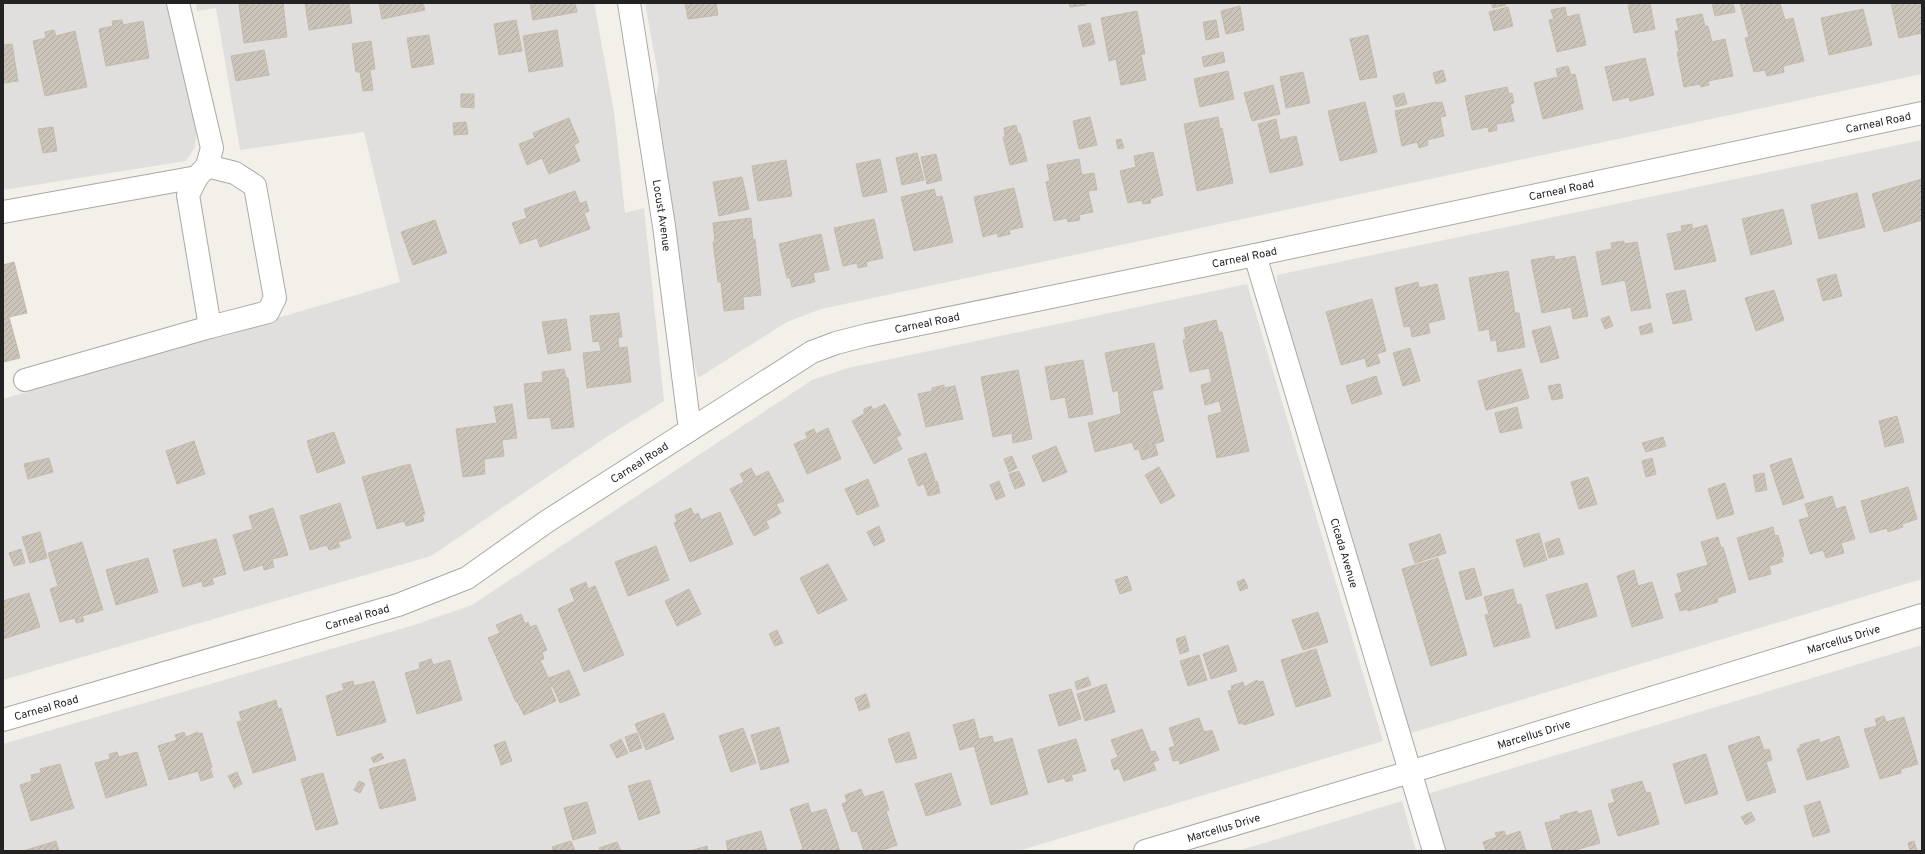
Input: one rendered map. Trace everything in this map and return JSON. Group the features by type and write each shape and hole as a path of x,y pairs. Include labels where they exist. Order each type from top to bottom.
{"street":[{"path":"178,3 212,148 202,172 188,195 210,327"},
{"name":"Locust Avenue","path":"629,3 664,226 690,430"},
{"name":"Carneal Road","path":"3,720 398,605 440,590 467,578 546,522 812,352 836,343 867,335 1255,255 1922,113"},
{"path":"3,212 202,172 235,173 255,186 275,298 268,312 25,380"},
{"name":"Cicada Avenue","path":"1255,255 1434,851"},
{"name":"Marcellus Drive","path":"1146,851 1410,772 1922,615"}],"shaded area":[{"path":"3,3 168,3 197,130 195,147 186,161 3,190"},
{"path":"196,3 594,3 614,112 625,213 644,208 664,401 608,436 431,556 3,680 3,399 400,282 364,132 240,150 216,8 197,11"},
{"path":"645,3 1922,3 1922,74 821,309 787,322 698,378 689,344 656,98 659,80"},
{"path":"1922,140 1922,579 1408,734 1295,362 1277,285 1277,275"},
{"path":"1247,284 1383,741 1018,851 3,851 3,744 414,625 472,605 812,380 848,368"},
{"path":"1922,645 1922,851 1444,851 1427,794"},
{"path":"1402,801 1416,851 1237,851 1271,841"}],"building":[{"path":"255,3 283,3 287,37 244,43 239,5"},
{"path":"305,3 349,3 352,23 309,30"},
{"path":"379,3 423,3 425,10 382,19"},
{"path":"530,3 575,3 577,12 533,20"},
{"path":"685,3 716,3 718,15 688,19"},
{"path":"1069,3 1086,3 1086,5 1070,7"},
{"path":"1491,3 1505,3 1506,5 1493,8"},
{"path":"1650,3 1655,29 1634,33 1628,5"},
{"path":"1712,3 1733,3 1735,12 1715,16"},
{"path":"1740,3 1780,3 1785,20 1793,18 1804,61 1783,66 1784,72 1767,76 1765,70 1754,72 1745,38 1749,37"},
{"path":"1891,3 1922,3 1922,33 1899,38"},
{"path":"1240,6 1244,30 1226,34 1221,11"},
{"path":"1508,7 1513,26 1494,31 1489,12"},
{"path":"1565,7 1567,17 1579,14 1586,45 1557,52 1549,20 1554,19 1551,10"},
{"path":"1863,9 1872,45 1829,55 1821,18"},
{"path":"1137,11 1145,54 1141,54 1146,80 1121,85 1116,59 1109,61 1101,18"},
{"path":"1702,14 1705,26 1708,26 1712,42 1725,39 1733,76 1708,81 1709,85 1701,87 1700,84 1684,87 1677,52 1679,52 1675,31 1679,31 1676,19"},
{"path":"122,20 123,25 143,21 149,58 106,66 99,29 113,26 112,21"},
{"path":"516,20 522,51 499,55 494,24"},
{"path":"1216,20 1219,37 1206,40 1203,22"},
{"path":"1090,23 1095,44 1083,47 1078,26"},
{"path":"54,30 56,36 75,31 87,87 45,96 33,41 46,38 45,32"},
{"path":"557,30 563,66 529,72 523,36"},
{"path":"429,35 434,64 412,68 407,38"},
{"path":"1368,35 1377,77 1360,80 1350,39"},
{"path":"371,41 375,69 370,70 373,90 363,91 360,72 356,72 352,44"},
{"path":"12,44 18,81 3,83 3,45"},
{"path":"264,50 269,75 236,81 231,56"},
{"path":"1223,52 1225,62 1204,67 1202,57"},
{"path":"1645,58 1654,95 1630,101 1629,97 1613,101 1605,67"},
{"path":"1568,66 1571,75 1575,74 1583,109 1543,119 1534,83 1558,77 1556,69"},
{"path":"1443,70 1446,81 1436,84 1433,73"},
{"path":"1228,71 1234,99 1200,107 1194,79"},
{"path":"1303,72 1310,103 1286,108 1280,77"},
{"path":"1273,85 1280,114 1252,121 1244,93"},
{"path":"1507,87 1509,94 1512,93 1514,103 1510,104 1514,121 1496,124 1497,130 1489,132 1488,127 1472,130 1465,96"},
{"path":"1404,93 1407,104 1396,107 1393,96"},
{"path":"461,94 474,94 474,108 461,107"},
{"path":"1365,102 1377,152 1340,161 1328,111"},
{"path":"1442,102 1446,116 1440,117 1444,136 1427,140 1428,145 1419,148 1417,142 1402,146 1395,111"},
{"path":"1090,117 1097,145 1079,149 1073,121"},
{"path":"1218,117 1220,129 1222,128 1233,183 1197,191 1184,124"},
{"path":"569,118 579,142 574,145 580,161 549,174 542,158 527,165 519,144 535,138 533,133"},
{"path":"1276,119 1280,140 1296,136 1303,165 1270,173 1258,124"},
{"path":"466,122 468,134 454,135 453,123"},
{"path":"1016,125 1018,134 1020,133 1027,161 1010,165 1003,137 1005,137 1004,128"},
{"path":"53,127 57,151 43,153 38,129"},
{"path":"1121,139 1124,148 1118,149 1116,140"},
{"path":"1153,152 1163,195 1150,199 1151,203 1143,204 1142,200 1128,203 1120,171 1136,167 1134,156"},
{"path":"917,153 924,180 902,185 896,158"},
{"path":"936,154 942,180 927,184 921,157"},
{"path":"880,159 887,192 863,197 856,164"},
{"path":"1079,159 1082,175 1094,173 1097,190 1088,191 1093,212 1079,215 1080,220 1068,222 1067,218 1054,221 1046,182 1050,181 1047,165"},
{"path":"786,160 792,196 758,201 752,166"},
{"path":"742,177 749,209 719,216 713,182"},
{"path":"1922,179 1922,220 1884,232 1872,194"},
{"path":"1014,188 1023,227 1009,230 1010,234 998,237 997,233 983,237 974,197"},
{"path":"934,189 936,197 942,196 953,242 914,251 901,197"},
{"path":"575,191 580,204 586,201 589,211 584,213 590,229 540,247 537,238 520,244 512,223 527,218 524,209"},
{"path":"1857,193 1865,227 1819,239 1811,205"},
{"path":"1783,209 1792,244 1751,255 1742,219"},
{"path":"751,218 753,240 755,239 761,295 743,297 744,309 724,311 721,282 718,282 713,242 715,242 713,223"},
{"path":"874,219 883,258 866,262 867,266 858,268 857,263 843,266 834,228"},
{"path":"435,220 447,253 413,265 401,232"},
{"path":"1692,224 1692,229 1707,225 1716,261 1675,270 1667,234 1682,231 1681,226"},
{"path":"821,234 829,270 813,273 815,282 792,287 790,278 787,278 779,244"},
{"path":"1624,241 1624,244 1637,242 1651,308 1631,311 1625,280 1602,285 1596,252 1612,249 1611,243"},
{"path":"1554,256 1555,260 1575,256 1588,316 1573,319 1571,307 1542,313 1531,260"},
{"path":"14,262 27,313 9,317 20,358 3,362 3,265"},
{"path":"1508,271 1515,313 1519,313 1525,347 1498,352 1496,340 1491,341 1489,329 1479,331 1469,278"},
{"path":"1836,274 1842,296 1823,301 1817,279"},
{"path":"1418,282 1419,288 1437,284 1445,319 1428,323 1430,333 1412,337 1410,326 1404,327 1395,288"},
{"path":"1685,290 1692,320 1673,324 1666,294"},
{"path":"1774,290 1784,320 1756,331 1745,298"},
{"path":"1372,299 1386,351 1377,354 1380,363 1367,367 1365,358 1341,365 1326,312"},
{"path":"619,313 622,337 618,337 619,348 627,347 631,382 587,388 583,353 601,351 599,341 593,342 590,316"},
{"path":"1609,316 1613,326 1605,329 1601,319"},
{"path":"566,319 571,350 548,354 542,322"},
{"path":"1216,320 1219,332 1222,332 1249,451 1217,458 1208,416 1222,412 1219,401 1205,405 1201,385 1212,382 1209,368 1190,372 1183,340 1186,339 1184,328"},
{"path":"1651,323 1653,332 1641,335 1639,327"},
{"path":"1550,326 1559,358 1541,363 1532,331"},
{"path":"1154,343 1163,389 1152,391 1164,441 1135,450 1132,442 1095,452 1088,423 1121,414 1118,390 1113,392 1105,353"},
{"path":"1410,348 1420,381 1403,386 1393,353"},
{"path":"1083,360 1093,414 1069,418 1065,397 1051,400 1045,367"},
{"path":"564,369 566,378 568,378 574,427 552,429 550,417 528,419 524,384 543,382 542,372"},
{"path":"1521,369 1529,398 1486,410 1478,381"},
{"path":"1018,370 1032,439 1013,443 1012,433 993,437 981,377"},
{"path":"1376,376 1382,394 1352,404 1346,386"},
{"path":"1560,384 1563,398 1552,400 1548,386"},
{"path":"944,385 944,388 955,386 963,419 926,427 918,394 932,391 932,388"},
{"path":"512,404 517,438 502,440 504,456 484,459 485,474 463,477 456,429 497,423 494,407"},
{"path":"885,404 901,435 896,437 902,449 874,464 852,421 864,414 864,409 871,406 873,410"},
{"path":"1517,407 1522,428 1500,433 1495,413"},
{"path":"1897,416 1904,442 1885,447 1879,421"},
{"path":"828,428 841,459 807,474 794,444 808,438 805,433 814,429 816,434"},
{"path":"334,432 345,463 317,473 307,441"},
{"path":"1663,437 1666,446 1646,452 1642,443"},
{"path":"194,441 205,474 177,484 166,451"},
{"path":"1155,445 1158,455 1142,460 1139,450"},
{"path":"1056,446 1067,472 1043,482 1032,456"},
{"path":"926,453 935,480 918,486 908,459"},
{"path":"1012,456 1017,468 1009,472 1004,459"},
{"path":"49,458 53,472 28,479 24,464"},
{"path":"1652,458 1656,474 1646,477 1642,461"},
{"path":"1791,458 1804,498 1783,505 1770,465"},
{"path":"410,464 425,514 422,514 424,521 406,526 404,521 377,529 362,477"},
{"path":"1159,467 1175,496 1161,504 1145,475"},
{"path":"751,468 756,477 768,471 784,501 776,504 781,513 766,521 769,528 754,536 730,489 744,482 740,474"},
{"path":"1019,471 1025,485 1015,489 1009,474"},
{"path":"1764,473 1767,490 1756,492 1753,475"},
{"path":"1588,477 1597,504 1579,509 1571,482"},
{"path":"868,479 879,506 857,515 845,489"},
{"path":"937,481 940,493 928,496 924,484"},
{"path":"999,481 1005,496 996,500 990,485"},
{"path":"1725,483 1734,514 1717,519 1708,489"},
{"path":"1908,487 1917,519 1902,524 1903,527 1888,532 1887,528 1870,533 1861,501"},
{"path":"1832,496 1836,509 1845,506 1855,539 1841,543 1844,553 1826,558 1823,550 1810,554 1799,520 1809,517 1805,504"},
{"path":"340,503 351,538 338,542 340,547 329,550 327,545 310,550 300,516"},
{"path":"273,508 288,555 272,559 274,567 264,570 263,565 244,571 233,535 253,529 249,516"},
{"path":"691,508 694,515 698,513 701,520 720,512 733,544 690,562 674,523 677,522 675,515"},
{"path":"879,526 885,541 874,546 867,532"},
{"path":"1773,527 1775,536 1778,535 1784,556 1781,557 1783,562 1769,566 1771,574 1749,580 1737,538"},
{"path":"40,532 47,558 30,563 22,537"},
{"path":"1539,533 1547,560 1524,567 1516,540"},
{"path":"1440,534 1446,553 1415,563 1409,544"},
{"path":"1718,537 1721,548 1723,547 1736,592 1717,598 1718,602 1688,611 1687,609 1680,611 1675,594 1682,592 1677,574 1708,565 1701,542"},
{"path":"1559,538 1564,554 1549,558 1545,543"},
{"path":"216,539 226,574 212,578 214,584 203,587 202,581 183,587 173,550"},
{"path":"82,542 103,610 82,616 84,621 76,623 75,618 60,622 50,589 58,586 48,553"},
{"path":"656,546 669,580 628,596 615,562"},
{"path":"21,549 25,563 14,566 9,553"},
{"path":"148,558 158,592 116,605 106,570"},
{"path":"1438,558 1467,655 1431,666 1402,569"},
{"path":"828,564 847,600 818,614 800,578"},
{"path":"1474,568 1482,595 1466,600 1459,572"},
{"path":"1634,570 1638,586 1652,582 1663,618 1632,627 1617,576"},
{"path":"1127,576 1132,590 1120,594 1115,580"},
{"path":"1244,579 1248,588 1240,591 1237,582"},
{"path":"586,582 588,589 595,586 624,655 584,672 558,609 575,601 570,589"},
{"path":"1587,583 1597,616 1556,629 1546,595"},
{"path":"689,589 701,614 677,626 665,601"},
{"path":"1513,589 1517,605 1521,604 1530,637 1494,647 1485,615 1489,614 1484,597"},
{"path":"29,593 40,627 3,639 3,601"},
{"path":"1318,612 1328,642 1303,650 1292,620"},
{"path":"521,614 525,624 528,622 530,627 536,625 547,650 542,652 544,659 540,660 552,686 550,687 556,701 524,715 517,701 516,702 488,638 500,633 496,625"},
{"path":"777,630 783,643 775,646 769,634"},
{"path":"1185,636 1189,651 1180,654 1176,639"},
{"path":"1228,645 1237,671 1211,679 1203,654"},
{"path":"1316,649 1331,696 1296,707 1281,660"},
{"path":"1199,655 1207,680 1188,686 1180,661"},
{"path":"431,659 433,665 450,660 462,700 417,714 405,673 420,669 419,663"},
{"path":"569,670 580,695 560,703 549,678"},
{"path":"1088,677 1091,685 1077,690 1075,682"},
{"path":"1257,680 1258,682 1263,681 1274,715 1244,725 1243,723 1239,724 1228,691 1232,690 1231,686 1243,682 1244,687"},
{"path":"353,681 354,686 374,681 386,722 337,736 326,696 344,690 342,684"},
{"path":"1106,684 1115,712 1085,721 1077,694"},
{"path":"1071,689 1081,719 1059,726 1049,695"},
{"path":"866,694 870,707 859,711 855,698"},
{"path":"276,700 278,709 281,708 296,760 253,773 237,722 242,721 239,712"},
{"path":"664,713 674,739 646,750 635,724"},
{"path":"1884,716 1886,722 1904,717 1918,764 1901,769 1901,773 1880,779 1864,729 1877,726 1875,719"},
{"path":"1199,718 1204,732 1212,730 1219,750 1180,764 1179,760 1173,761 1169,748 1175,746 1169,728"},
{"path":"974,719 979,739 992,736 994,743 1012,738 1028,794 991,805 974,746 960,750 953,725"},
{"path":"779,727 789,762 761,770 751,735"},
{"path":"743,728 756,763 731,772 719,736"},
{"path":"1142,729 1151,752 1155,751 1159,760 1153,762 1156,770 1124,781 1119,768 1114,770 1111,760 1118,757 1111,740"},
{"path":"184,732 186,737 198,732 198,734 202,733 212,767 210,767 213,777 201,781 198,771 169,780 158,746 177,740 175,735"},
{"path":"909,732 917,758 896,763 888,739"},
{"path":"637,733 642,748 630,752 625,737"},
{"path":"1759,736 1764,750 1769,749 1772,760 1766,762 1776,792 1747,801 1728,746"},
{"path":"1839,736 1849,767 1807,780 1797,749 1800,748 1800,745 1819,739 1820,743"},
{"path":"621,739 628,753 617,758 610,745"},
{"path":"1076,739 1086,771 1071,775 1073,780 1066,782 1064,778 1048,783 1038,750"},
{"path":"505,741 512,761 501,765 494,745"},
{"path":"117,752 119,757 137,752 147,785 106,798 95,763 110,759 109,754"},
{"path":"381,753 384,758 374,763 371,758"},
{"path":"1706,754 1718,794 1685,804 1673,764"},
{"path":"405,759 416,800 380,809 369,769"},
{"path":"60,764 74,808 31,821 20,785 32,781 31,775 41,773 40,769"},
{"path":"237,772 242,784 234,788 228,776"},
{"path":"323,773 338,824 316,830 301,779"},
{"path":"951,773 961,805 926,816 915,784"},
{"path":"650,780 660,813 639,820 628,786"},
{"path":"359,781 365,784 360,793 354,790"},
{"path":"1642,781 1646,793 1650,792 1659,824 1618,836 1608,804 1615,802 1611,790"},
{"path":"861,789 864,797 883,791 889,810 886,811 897,845 880,851 864,851 857,831 852,832 842,804 847,802 845,795"},
{"path":"1820,801 1830,832 1813,837 1804,806"},
{"path":"587,802 596,833 573,840 564,808"},
{"path":"808,803 811,813 826,809 840,851 798,851 803,849 790,809"},
{"path":"1591,810 1600,843 1572,851 1553,851 1545,823 1561,819 1560,816 1577,811 1578,814"},
{"path":"1751,812 1755,820 1746,825 1741,817"},
{"path":"761,831 767,851 728,851 726,841"},
{"path":"1504,831 1506,836 1520,831 1526,851 1486,851 1483,842 1497,837 1495,833"},
{"path":"56,841 59,851 23,851"},
{"path":"571,841 575,851 553,851 552,847"},
{"path":"1914,841 1917,851 1910,851 1908,843"},
{"path":"617,842 621,851 601,851 599,848"},
{"path":"707,846 708,851 690,851"}]}
